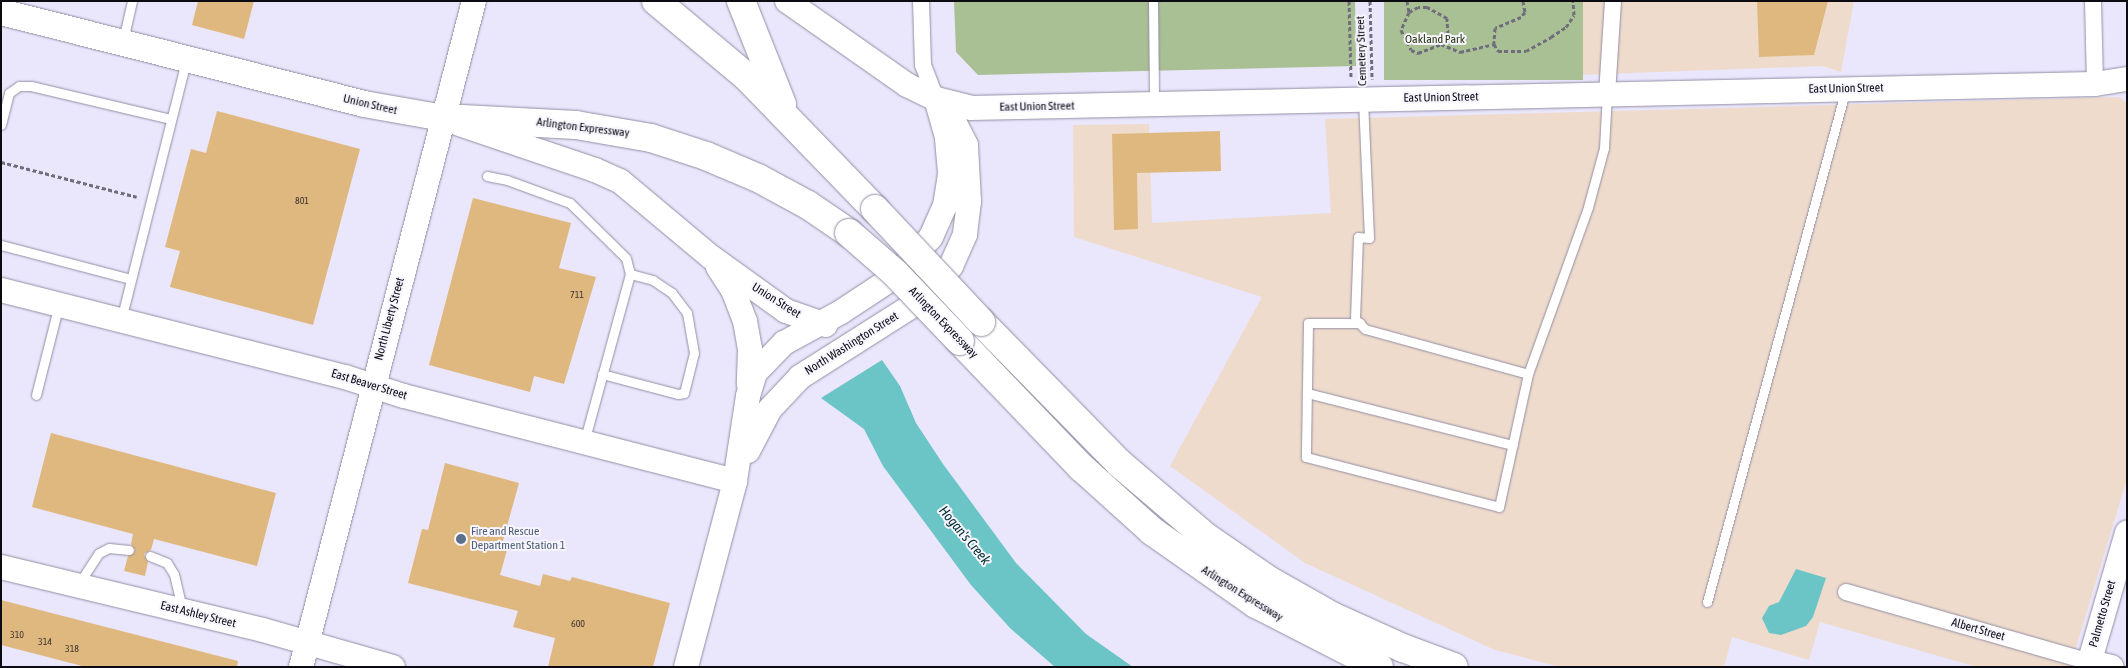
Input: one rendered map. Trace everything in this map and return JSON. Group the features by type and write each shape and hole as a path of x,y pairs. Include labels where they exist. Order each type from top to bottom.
{"highway":[{"path":"656,1 722,54 793,122 981,322 1091,436 1146,488 1206,537 1270,581 1368,633 1454,667"},
{"path":"741,1 777,96 793,122"},
{"name":"Arlington Expressway","path":"443,118 576,125 651,138 696,152 758,178 808,205 849,233 890,268 1068,454 1123,506 1182,554 1256,604 1379,667"}],"main road":[{"name":"Union Street","path":"1,12 382,108 443,118"}],"street":[{"name":"North Liberty Street","path":"302,667 373,386 474,1"},
{"name":"East Union Street","path":"787,1 882,70 936,99 977,108 2095,84 2127,79"},
{"name":"North Washington Street","path":"686,667 735,482 748,396 755,373 763,362 784,343 894,277 919,253 935,230 945,206 950,173 947,137 936,99 923,65 921,1"},
{"path":"1607,94 1612,1"},
{"path":"2093,1 2095,84"},
{"name":"North Washington Street","path":"735,482 758,427 784,392 809,370 933,290 957,256 967,226 966,146 956,121 936,99"},
{"name":"Union Street","path":"443,118 611,177 634,192 711,258 786,310 818,324 850,329 877,327"},
{"name":"Union Street","path":"711,258 733,290 745,321 750,349 748,396"},
{"name":"East Beaver Street","path":"1,290 735,482"},
{"name":"Palmetto Street","path":"2096,665 2127,533"},
{"name":"East Ashley Street","path":"1,567 182,611 393,667"},
{"name":"Albert Street","path":"1846,592 2096,665"}],"lane":[{"path":"122,42 132,1"},
{"path":"1153,1 1154,105"},
{"path":"121,320 187,59"},
{"path":"2,122 9,93 19,86 31,86 172,119"},
{"path":"1707,602 1846,89"},
{"path":"1360,323 1308,323 1306,457 1499,507 1528,374 1588,207 1604,148 1607,94"},
{"path":"1362,100 1369,238 1358,237 1356,318 1365,329 1528,374"},
{"path":"487,176 507,180 570,203 626,258 630,274 584,442"},
{"path":"1,245 131,280"},
{"path":"602,374 678,394 684,393 694,353 687,313 672,293 653,280 630,274"},
{"path":"36,395 59,304"},
{"path":"1307,393 1513,444"},
{"path":"78,586 99,553 109,548 129,550"},
{"path":"150,556 167,563 174,574 182,611"}],"path":[{"path":"1349,1 1362,100"},
{"name":"Cemetery Street","path":"1362,100 1370,1"},
{"path":"1407,1 1409,12 1401,30 1411,50 1426,52 1441,44 1448,34 1447,18 1427,7 1418,7 1409,12"},
{"path":"1523,1 1525,12 1521,18 1495,28 1494,44 1498,51 1526,51 1551,37 1566,26 1574,15 1573,1"},
{"path":"1441,44 1460,52 1494,44"},
{"path":"1,162 137,197"}],"shaded area":[{"path":"1583,1 1854,1 1841,72 1823,66 1577,75"},
{"path":"2119,97 2127,103 2127,479 2070,667 1977,667 1820,622 1809,660 1732,637 1724,667 1560,667 1495,650 1305,563 1170,466 1262,297 1074,237 1073,125 1149,124 1152,223 1331,213 1325,119"}],"green space":[{"path":"954,1 1355,1 1356,66 978,75 956,52"},
{"name":"Oakland Park","path":"1384,1 1583,1 1583,80 1384,80"}],"water":[{"name":"Hogan's Creek","path":"882,360 900,386 916,423 943,464 1016,563 1086,634 1133,667 1055,667 1010,628 971,585 883,466 864,429 821,398"},
{"path":"1796,569 1826,578 1813,617 1806,626 1781,635 1769,633 1762,618 1769,606 1779,602"}],"building":[{"path":"198,1 254,1 244,39 192,25"},
{"path":"1757,1 1828,1 1814,55 1759,57"},
{"path":"217,111 360,149 313,325 170,287 180,251 165,247 191,149 206,153"},
{"path":"1220,131 1221,171 1137,173 1138,229 1114,230 1112,134"},
{"path":"473,198 571,223 559,268 596,277 564,384 534,376 530,392 429,365"},
{"path":"51,433 276,493 257,566 154,539 151,550 144,554 148,562 145,576 124,571 128,556 135,551 131,544 133,534 32,507"},
{"path":"445,463 519,483 501,548 507,550 500,575 540,586 543,574 570,581 572,577 670,603 653,667 548,667 555,638 513,627 518,611 408,583 422,529 428,530"},
{"path":"1,600 238,661 237,667 86,667 1,645"}],"place":[{"name":"Fire and Rescue Department Station 1","path":"461,539"}]}
